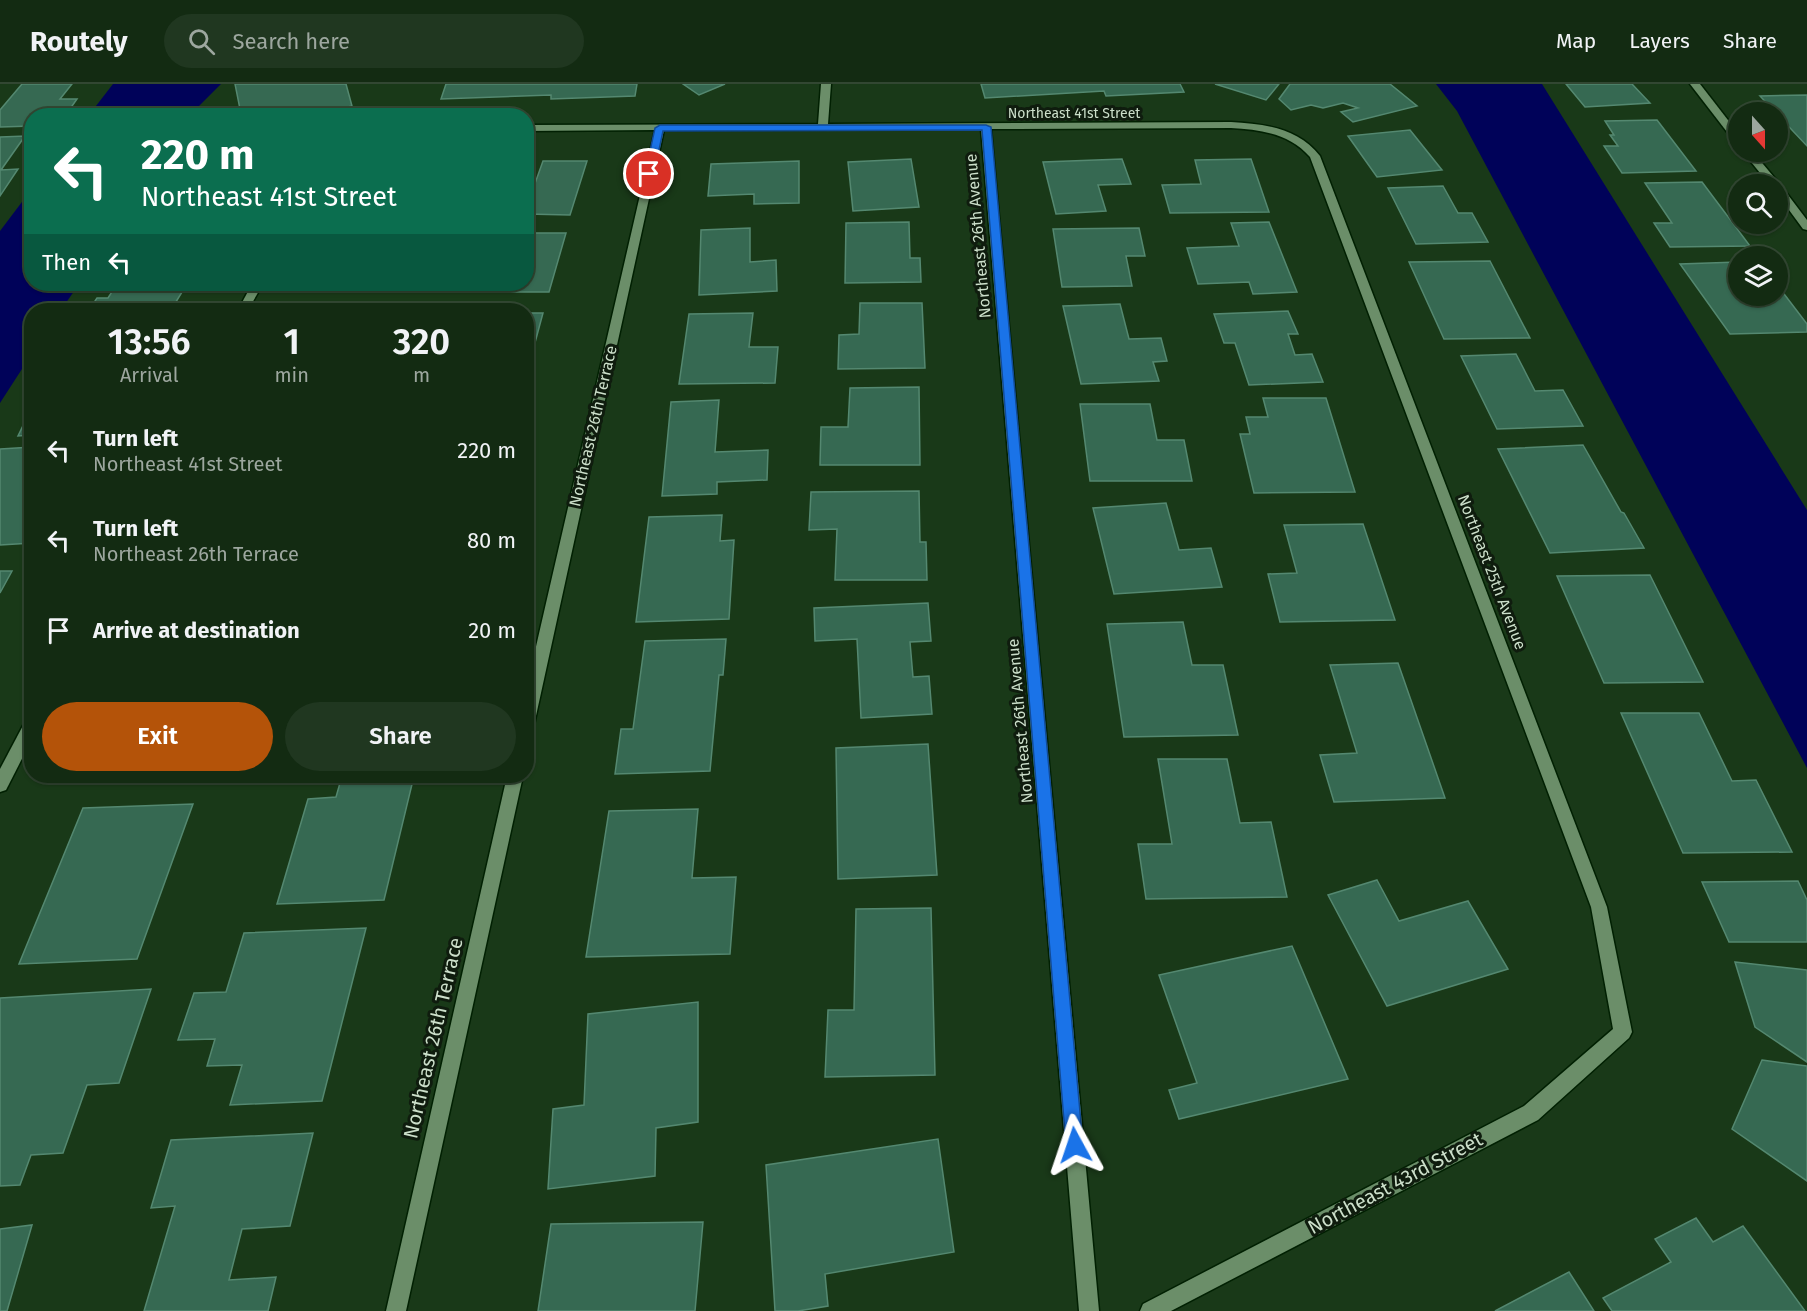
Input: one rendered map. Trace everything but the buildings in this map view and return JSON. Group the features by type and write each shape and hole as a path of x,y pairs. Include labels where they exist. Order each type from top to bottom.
{"street":[{"path":"823,127 826,84"},
{"path":"1695,84 1728,126"},
{"name":"Northeast 41st Street","path":"534,128 1231,125 1258,127 1296,138"},
{"name":"Northeast 26th Avenue","path":"986,127 1089,1311"},
{"name":"Northeast 26th Terrace","path":"534,688 660,128"},
{"name":"Northeast 25th Avenue","path":"1296,138 1316,156 1599,907 1623,1032"},
{"path":"1756,162 1766,174"},
{"path":"1788,202 1807,227"},
{"path":"0,785 24,738"},
{"name":"Northeast 26th Terrace","path":"396,1311 513,783"},
{"name":"Northeast 43rd Street","path":"1150,1311 1531,1113 1623,1032"}],"shaded area":[{"path":"113,84 221,84 197,108 94,108"},
{"path":"1436,84 1542,84 1807,510 1807,768 1457,111"},
{"path":"24,199 24,291 74,291 66,303 24,303 24,366 0,403 0,231"}],"route":[{"path":"649,174 660,128 986,127 1075,1145"}]}
